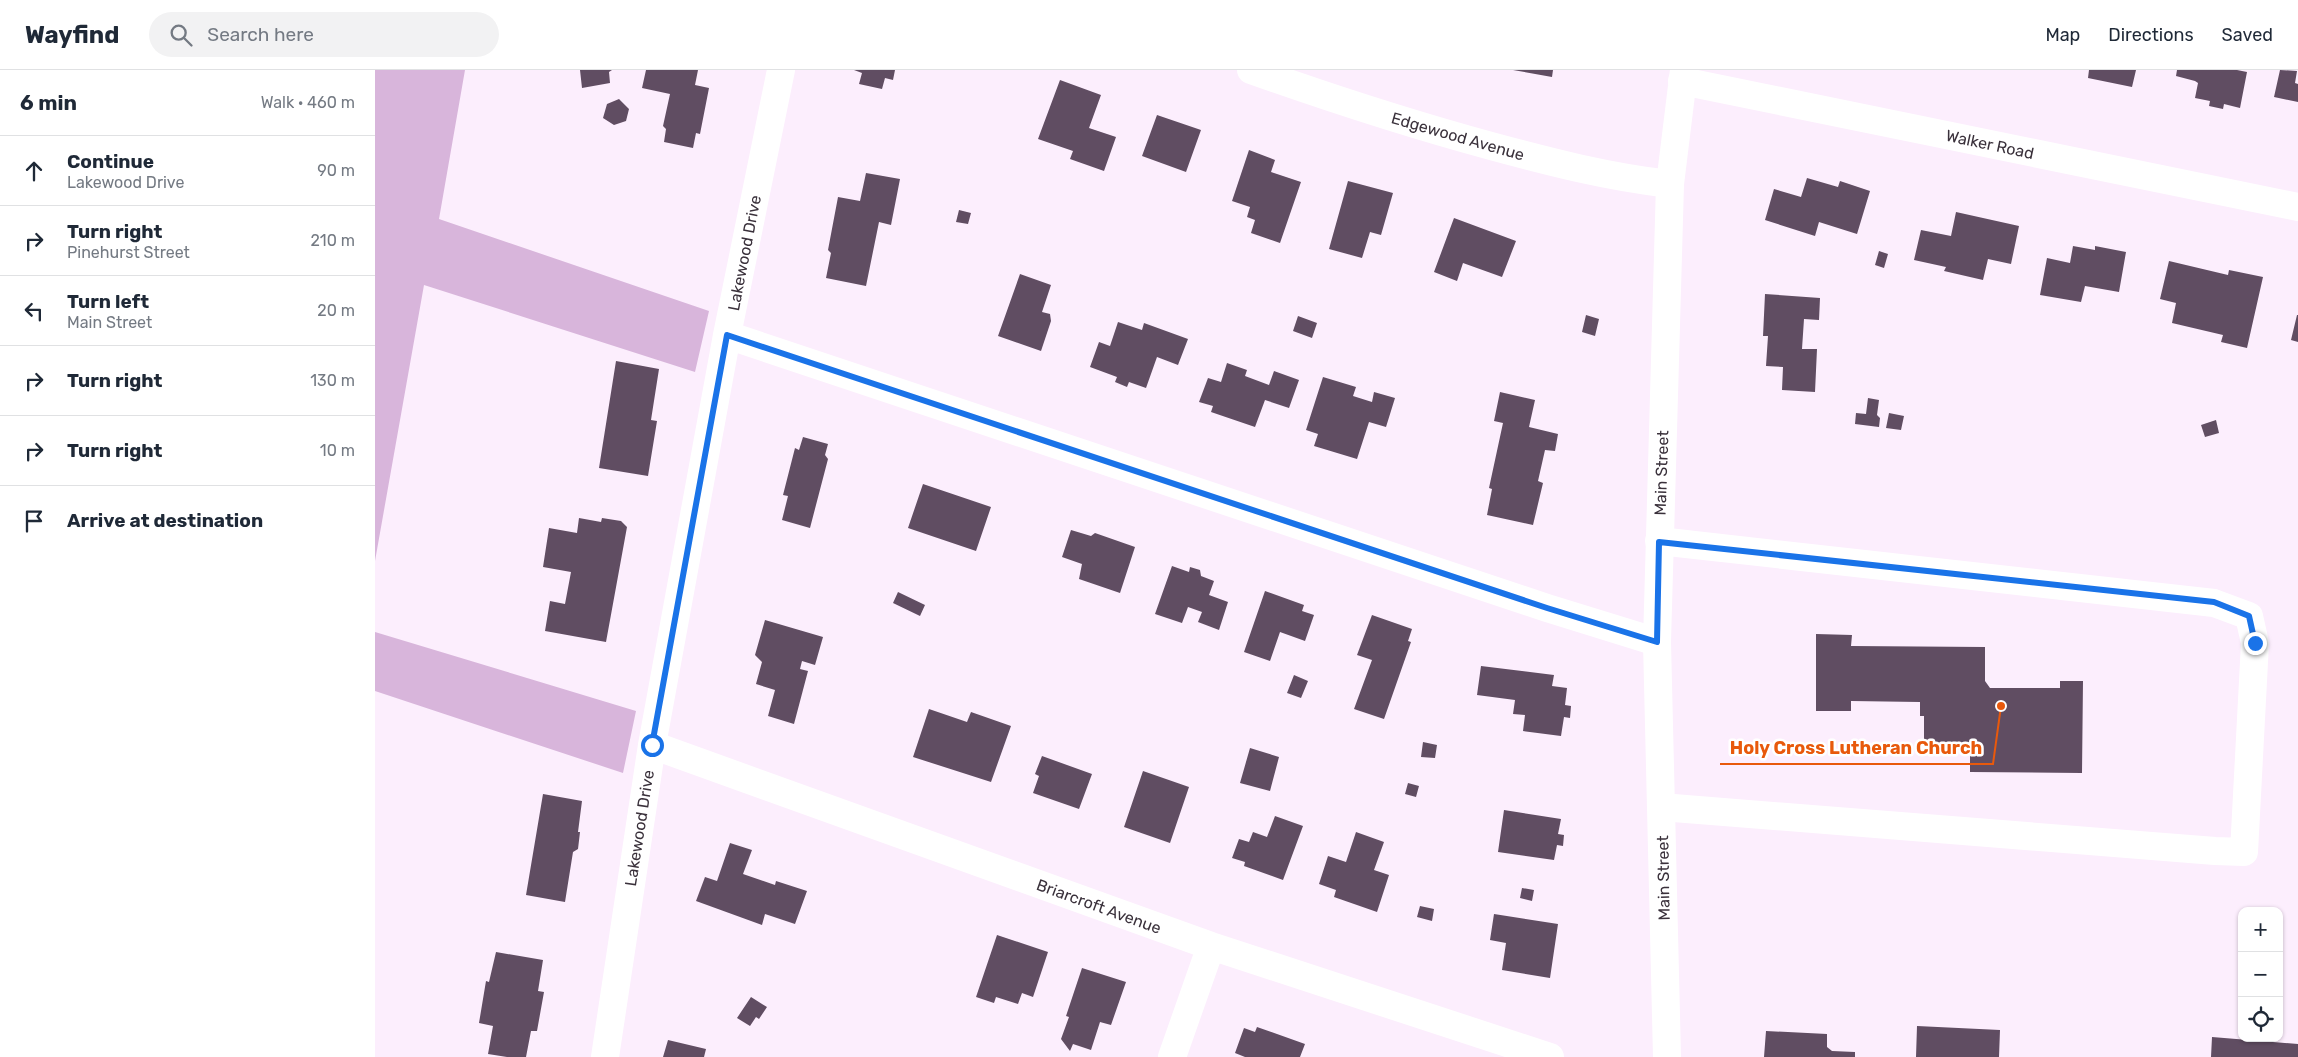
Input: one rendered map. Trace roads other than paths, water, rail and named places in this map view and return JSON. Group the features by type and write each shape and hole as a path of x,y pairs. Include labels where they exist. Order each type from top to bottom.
{"street":[{"name":"Lakewood Drive","path":"605,1057 652,745 727,335 781,70"},
{"name":"Edgewood Avenue","path":"1251,70 1435,130 1533,157 1625,179 1670,184"},
{"name":"Main Street","path":"1667,1057 1657,642 1670,184 1683,76"},
{"name":"Walker Road","path":"1683,76 2298,207"},
{"path":"727,335 1547,608 1657,642"},
{"path":"1659,542 2214,602 2249,616 2255,643 2244,852 2195,850 1661,807"},
{"name":"Briarcroft Avenue","path":"652,745 1211,946 1550,1057"},
{"path":"1172,1057 1211,946"}],"place":[{"name":"Holy Cross Lutheran Church","path":"2001,706"}]}
